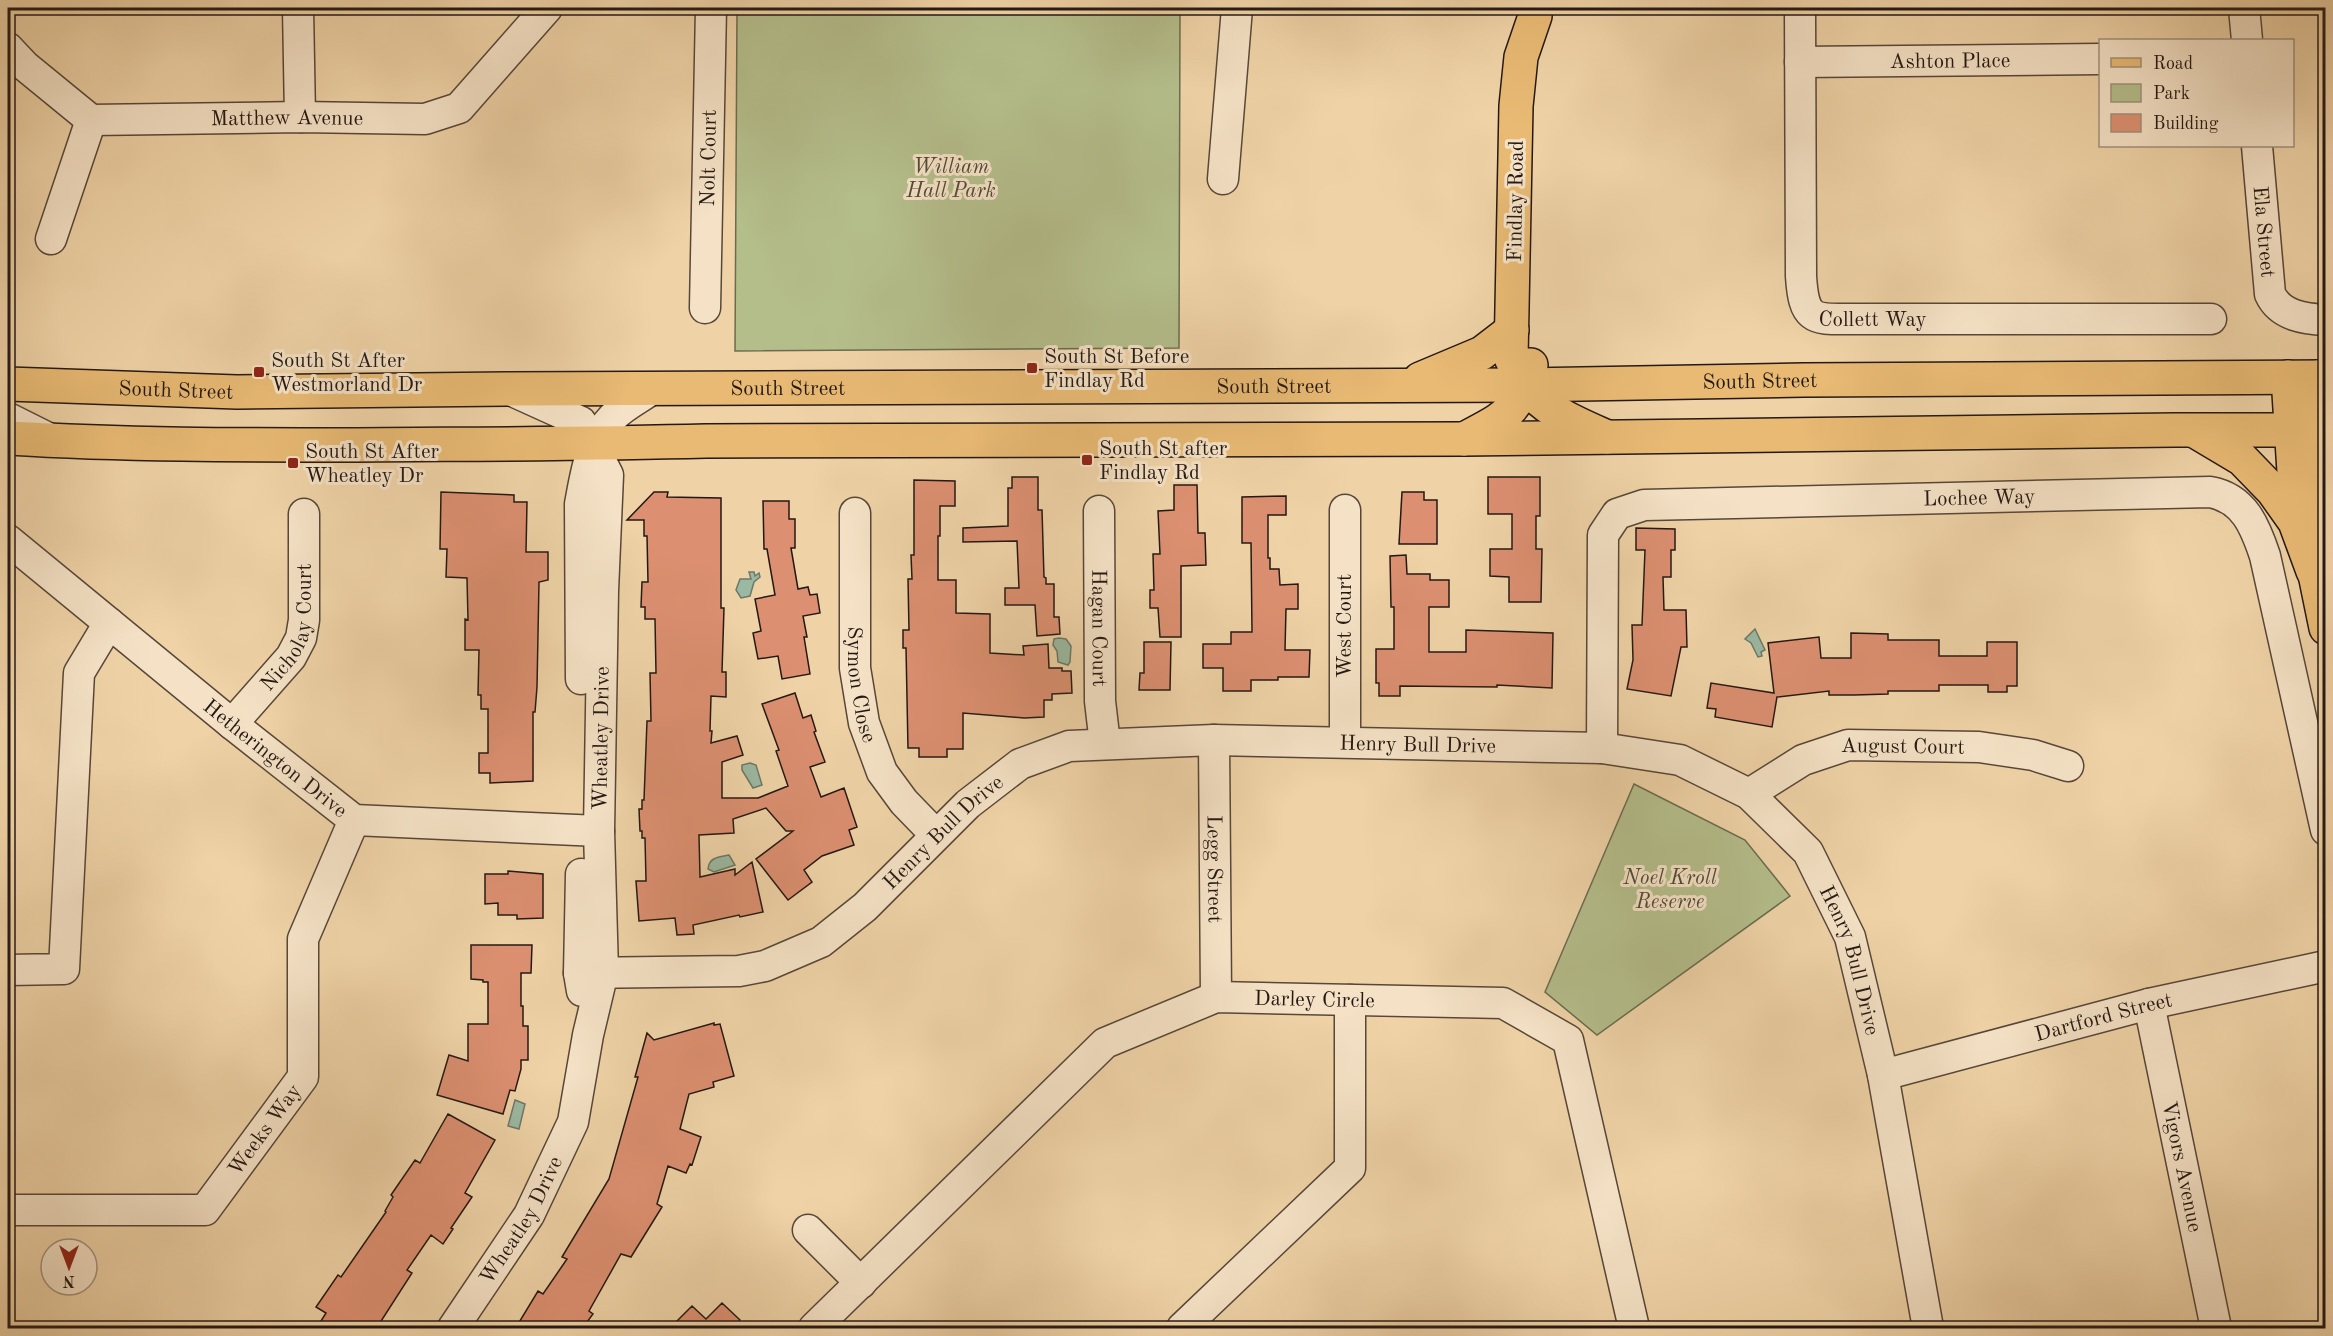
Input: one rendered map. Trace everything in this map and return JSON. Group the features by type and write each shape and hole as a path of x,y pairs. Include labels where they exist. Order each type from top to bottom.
{"main road":[{"name":"Findlay Road","path":"1536,12 1521,57 1516,105 1511,357 1525,385 1540,400 1560,415 1606,437"},
{"name":"Findlay Road","path":"1464,439 1500,421 1515,407 1525,385 1534,352 1533,105 1538,54 1536,12"},
{"path":"1401,385 1482,353 1512,330"},
{"path":"2311,377 2312,430 2321,463 2325,492"},
{"name":"South Street","path":"8,384 237,392 1525,385 1816,380 2311,377"},
{"path":"2193,430 2242,459 2273,491 2295,522 2313,571"},
{"path":"8,438 278,445 593,444 706,441 1464,439 2312,430"},
{"path":"2312,430 2294,472 2325,628"}],"street":[{"path":"298,8 300,117"},
{"name":"Matthew Avenue","path":"91,120 300,117 425,119 459,108 548,8"},
{"name":"Nolt Court","path":"705,308 711,8"},
{"path":"1223,179 1237,8"},
{"name":"Collett Way","path":"1800,8 1801,276 1804,306 1814,316 1822,319 2211,319"},
{"path":"2244,8 2247,39"},
{"path":"8,48 25,66 91,120 51,239"},
{"name":"Ashton Place","path":"1800,62 2099,58"},
{"name":"Ela Street","path":"2257,147 2270,294 2276,304 2300,318 2325,320"},
{"name":"Wheatley Drive","path":"453,1329 530,1215 573,1122 588,1035 591,972 590,830 608,475 581,422 507,389"},
{"path":"593,444 614,416 652,389"},
{"path":"8,418 55,441"},
{"name":"Lochee Way","path":"1602,748 1603,535 1617,514 1644,505 2210,492 2234,502 2244,511 2256,528 2270,578 2325,830"},
{"name":"West Court","path":"1345,510 1345,742"},
{"name":"Hagan Court","path":"1099,511 1100,702 1105,744"},
{"name":"Symon Close","path":"855,513 855,668 864,723 882,772 904,802 936,835"},
{"name":"Nicholay Court","path":"232,724 291,657 301,638 304,620 304,514"},
{"name":"Hetherington Drive","path":"8,540 232,724 354,820 590,830"},
{"path":"8,970 64,969 79,673 109,623"},
{"name":"Henry Bull Drive","path":"591,972 720,972 765,966 821,942 865,907 968,804 1020,764 1069,746 1214,740 1345,742 1602,748 1680,760 1749,794 1808,852 1850,937 1883,1075 1928,1329"},
{"name":"Legg Street","path":"1214,740 1216,998"},
{"name":"August Court","path":"1749,794 1803,760 1848,745 1979,747 2032,754 2068,766"},
{"name":"Weeks Way","path":"8,1210 205,1210 303,1077 303,939 354,820"},
{"name":"Dartford Street","path":"1883,1075 2149,1004 2325,966"},
{"name":"Darley Circle","path":"814,1329 1105,1043 1216,998 1503,1003 1568,1040 1634,1329"},
{"path":"1182,1329 1350,1168 1350,1000"},
{"name":"Vigors Avenue","path":"2149,1004 2216,1329"},
{"path":"808,1230 861,1283"}],"green space":[{"name":"William Hall Park","path":"737,8 1180,8 1179,348 735,351"},
{"name":"Noel Kroll Reserve","path":"1634,784 1745,840 1790,896 1597,1035 1545,992"}],"shaded area":[{"path":"749,572 754,572 755,576 759,573 760,577 754,582 750,596 741,598 736,590 740,579 751,579"},
{"path":"1755,629 1765,650 1761,652 1762,656 1758,657 1751,643 1745,639"},
{"path":"1054,639 1066,639 1071,646 1068,665 1058,662 1057,651 1053,645"},
{"path":"750,763 756,765 762,785 753,788 742,770 742,765"},
{"path":"729,855 735,865 714,872 708,869 712,860"},
{"path":"515,1100 525,1104 519,1129 508,1126"}],"building":[{"path":"1012,477 1038,477 1038,510 1042,510 1044,577 1046,584 1054,584 1054,617 1059,617 1060,634 1037,636 1035,605 1005,605 1005,588 1019,588 1017,541 963,542 963,528 1008,526 1008,488 1012,488"},
{"path":"1488,477 1540,477 1540,516 1536,516 1536,549 1542,549 1541,602 1509,602 1509,577 1490,576 1490,549 1512,549 1512,514 1488,514"},
{"path":"914,480 955,481 955,506 940,506 938,580 956,580 956,613 990,614 990,653 1024,655 1023,646 1048,644 1049,668 1071,671 1072,693 1052,694 1052,700 1044,700 1044,717 1024,718 963,713 963,749 947,749 947,757 919,757 919,748 908,748 906,648 903,648 903,630 909,630 908,579 912,579 911,555 914,555"},
{"path":"1174,485 1197,485 1198,533 1205,533 1206,565 1181,566 1181,637 1160,637 1158,608 1150,608 1150,590 1154,590 1153,554 1160,554 1158,511 1174,510"},
{"path":"441,492 514,495 514,502 527,502 526,552 548,552 548,580 539,582 537,687 535,712 533,712 533,781 490,783 490,773 479,773 479,753 488,753 488,709 481,709 481,695 478,695 479,650 465,650 465,619 468,620 467,578 446,577 447,549 440,549"},
{"path":"654,492 668,492 667,497 721,498 721,608 724,608 722,672 726,672 726,697 711,696 711,743 737,736 743,755 722,762 722,798 758,798 788,786 776,751 779,750 762,704 795,693 803,718 811,715 816,731 814,732 825,762 810,767 821,797 844,788 857,827 849,830 854,845 822,856 804,870 812,882 788,900 756,859 793,831 786,831 766,808 733,819 734,833 699,835 700,877 735,869 735,875 752,862 763,912 693,925 694,934 677,935 675,918 639,921 636,881 646,881 645,838 642,838 642,831 640,831 639,809 642,809 642,800 644,800 647,721 651,721 650,673 656,673 655,619 645,619 645,607 641,607 642,582 648,582 647,536 644,536 644,520 627,520"},
{"path":"1402,492 1424,492 1424,500 1437,500 1437,544 1399,544"},
{"path":"1286,496 1286,515 1268,515 1268,558 1270,558 1270,569 1279,569 1280,585 1298,584 1298,609 1286,609 1285,650 1310,650 1309,677 1251,680 1251,691 1223,691 1223,668 1203,668 1203,644 1231,644 1231,632 1252,632 1251,543 1242,543 1242,497"},
{"path":"763,501 789,501 789,519 795,519 795,548 791,548 798,589 808,587 810,595 817,594 820,613 803,616 810,674 782,679 778,656 758,659 753,633 761,631 755,599 775,595 767,549 764,549"},
{"path":"1636,528 1675,529 1675,550 1671,550 1671,577 1663,577 1664,610 1686,610 1687,647 1681,647 1671,696 1627,689 1633,660 1632,625 1642,625 1645,550 1636,550"},
{"path":"1406,555 1407,574 1430,574 1430,580 1449,580 1449,607 1429,607 1429,652 1466,652 1466,630 1553,633 1552,688 1497,685 1497,687 1400,686 1400,696 1379,696 1379,683 1376,683 1376,649 1394,649 1394,607 1391,607 1390,556"},
{"path":"1851,633 1888,634 1888,640 1939,640 1939,656 1987,656 1987,642 2017,642 2017,686 2007,686 2007,692 1988,692 1988,685 1939,685 1939,691 1888,691 1888,694 1829,695 1829,691 1777,697 1772,727 1715,717 1716,709 1707,708 1711,683 1774,693 1768,643 1819,637 1821,658 1851,658"},
{"path":"1144,642 1171,642 1170,690 1139,690 1140,673 1144,673"},
{"path":"508,871 543,874 543,918 517,919 517,915 498,915 498,903 485,904 485,874 508,874"},
{"path":"471,945 532,945 531,973 521,973 523,1026 528,1026 528,1060 521,1060 515,1091 510,1090 503,1114 437,1095 449,1055 468,1061 468,1024 488,1024 488,982 471,979"},
{"path":"714,1023 714,1025 720,1024 734,1076 713,1082 714,1087 689,1094 680,1129 701,1137 692,1165 690,1164 686,1173 668,1166 657,1204 662,1207 631,1257 621,1254 589,1311 593,1314 582,1329 515,1329 538,1291 543,1294 567,1259 562,1257 609,1179 638,1077 635,1077 647,1033 654,1040"},
{"path":"448,1114 495,1140 465,1193 472,1197 451,1228 453,1229 443,1244 431,1235 407,1270 412,1273 376,1329 316,1329 326,1313 316,1307 338,1275 341,1277 386,1212 393,1197 391,1195 415,1160 420,1163"},
{"path":"722,1303 740,1320 731,1329 669,1329 692,1306 706,1319"}],"place":[{"name":"South St Before Findlay Rd","path":"1032,368"},
{"name":"South St After Westmorland Dr","path":"259,372"},
{"name":"South St after Findlay Rd","path":"1087,460"},
{"name":"South St After Wheatley Dr","path":"293,463"}]}
